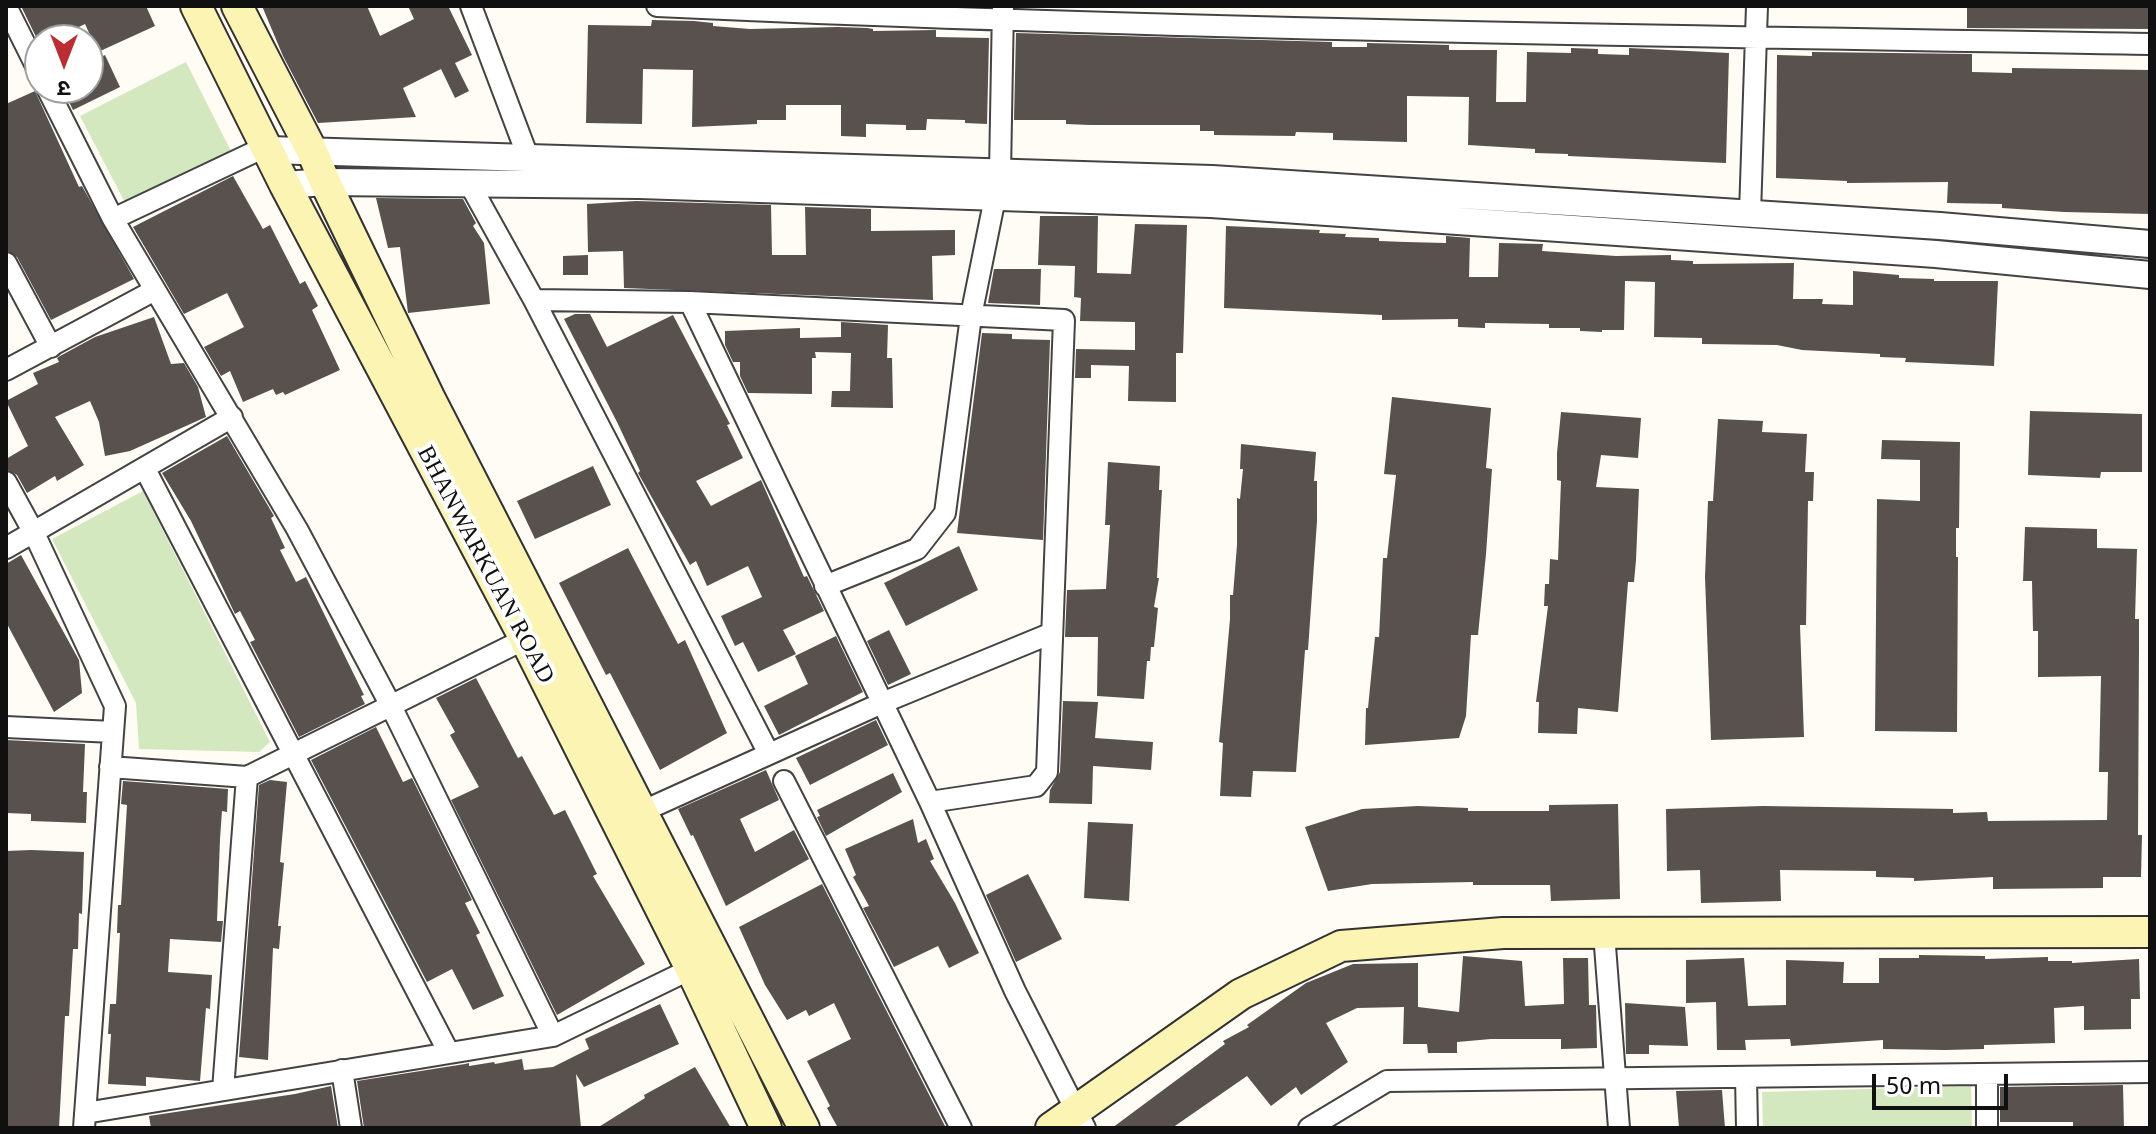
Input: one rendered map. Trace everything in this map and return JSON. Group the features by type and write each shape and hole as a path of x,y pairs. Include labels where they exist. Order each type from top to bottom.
{"main road":[{"name":"BHANWARKUAN ROAD","path":"196,6 285,185 525,639 691,969 766,1128"},
{"name":"BHANWARKUAN ROAD","path":"237,6 311,149 429,397 804,1128"},
{"path":"1051,1128 1080,1119 1241,994 1341,946 1503,933 2150,932"}],"street":[{"path":"6,6 24,42"},
{"path":"471,6 528,157"},
{"path":"657,6 895,17 1003,12 1756,37 2150,44"},
{"path":"1750,213 1757,6"},
{"path":"825,586 917,549 945,513 971,316 997,184 1003,12"},
{"path":"55,104 113,219 297,529 390,704 553,1036"},
{"path":"113,219 268,148 311,149 528,157 997,184 1211,204 1936,254 2150,275"},
{"path":"285,185 325,182 997,184 1212,179 1750,213 2150,244"},
{"path":"469,183 534,300 769,754"},
{"path":"6,263 51,347"},
{"path":"6,370 155,290"},
{"path":"534,300 690,302 1064,320 1047,772 1036,786 930,802"},
{"path":"690,302 930,802 1015,991 1080,1119"},
{"path":"6,548 232,417"},
{"path":"145,469 449,1053"},
{"path":"6,482 34,533 115,706 85,1120 223,1090 553,1036 691,969"},
{"path":"641,812 882,703 1052,633"},
{"path":"110,767 247,777 525,639"},
{"path":"6,727 113,732"},
{"path":"223,1090 247,777"},
{"path":"784,781 961,1128"},
{"path":"1604,933 1619,1128"},
{"path":"342,1070 351,1128"},
{"path":"1309,1128 1387,1081 2150,1072"},
{"path":"1987,1074 1987,1128"},
{"path":"1746,1077 1747,1128"}],"green space":[{"path":"186,62 237,163 132,216 80,116"},
{"path":"143,491 270,742 259,752 139,749 136,703 52,539"},
{"path":"1971,1086 1972,1128 1763,1128 1762,1092"}],"building":[{"path":"21,6 146,6 155,26 104,49 104,24 30,24"},
{"path":"262,6 367,6 380,36 414,19 408,6 448,6 472,55 455,63 469,91 455,98 441,69 403,88 416,117 318,123 283,56"},
{"path":"1967,6 2150,6 2150,29 1967,28"},
{"path":"652,20 694,21 750,29 838,27 873,31 936,30 936,37 989,38 987,124 927,119 926,130 906,130 906,125 866,124 866,137 841,136 841,105 786,105 786,120 692,127 693,70 643,69 642,124 586,123 588,25 651,26"},
{"path":"1016,33 1332,42 1332,47 1367,47 1367,43 1449,45 1449,50 1497,50 1496,102 1526,102 1527,52 1571,53 1571,48 1598,49 1598,54 1629,55 1629,48 1729,53 1726,163 1568,156 1535,153 1535,149 1468,145 1469,97 1407,96 1407,142 1333,140 1333,133 1214,135 1214,131 1200,131 1200,125 1090,125 1066,124 1066,120 1014,120"},
{"path":"1812,52 1972,54 1972,72 2012,73 2012,68 2150,70 2150,214 2064,212 2002,208 2002,204 1947,203 1948,182 1847,183 1776,178 1777,55 1812,56"},
{"path":"104,55 120,87 104,95"},
{"path":"24,96 24,104 41,104 79,187 82,186 134,279 51,320 17,257 6,250 6,104"},
{"path":"70,104 85,104 73,110"},
{"path":"233,176 263,229 270,225 300,284 305,281 318,306 312,310 340,370 285,395 283,392 276,395 273,389 243,402 230,371 221,376 204,347 244,327 227,293 184,314 133,227"},
{"path":"376,198 463,199 476,223 473,226 484,243 490,304 408,313 400,247 388,248"},
{"path":"636,201 771,205 772,255 806,255 805,207 871,209 871,231 955,230 955,255 932,256 933,300 624,288 623,251 588,252 587,204"},
{"path":"1040,216 1098,216 1097,273 1131,274 1135,224 1187,225 1183,353 1176,353 1176,402 1128,401 1129,366 1091,365 1091,378 1075,378 1076,349 1135,350 1135,322 1080,321 1081,298 1074,297 1075,266 1038,265"},
{"path":"1226,226 1320,230 1319,233 1379,238 1379,241 1446,243 1446,236 1470,238 1469,277 1498,277 1499,243 1543,244 1542,251 1616,256 1671,255 1671,260 1693,261 1693,264 1794,263 1793,299 1823,299 1822,304 1853,305 1853,271 1934,281 1998,281 1994,366 1905,362 1906,358 1880,357 1880,354 1802,350 1777,345 1702,344 1702,338 1654,337 1655,282 1625,281 1624,330 1602,332 1549,328 1549,324 1485,323 1485,328 1458,327 1458,319 1382,320 1382,315 1224,308"},
{"path":"588,255 588,275 563,275 563,256"},
{"path":"994,269 1041,269 1040,305 988,303"},
{"path":"575,314 590,314 607,347 673,315 730,424 727,425 743,458 696,481 711,506 761,480 804,577 807,576 824,611 783,630 796,654 758,672 743,642 735,646 721,616 762,597 748,566 707,586 696,561 690,565 638,473 640,471 617,422 564,319"},
{"path":"154,317 171,364 184,363 198,387 206,417 130,451 105,456 99,422 90,401 55,417 84,465 57,481 55,476 27,493 17,475 6,469 6,459 28,446 6,401 38,384 33,373 59,362 57,358 60,356 95,337"},
{"path":"841,322 888,325 887,358 892,358 893,408 831,407 832,391 850,391 851,353 815,352 816,358 812,358 812,394 748,393 740,376 740,362 733,362 725,345 725,331 800,328 800,338 841,337"},
{"path":"982,333 1012,334 1012,339 1050,340 1043,540 957,533"},
{"path":"1392,397 1491,408 1486,468 1492,469 1486,554 1478,635 1471,635 1466,716 1459,738 1365,745 1366,708 1375,637 1379,637 1383,558 1387,558 1396,475 1384,474"},
{"path":"2030,411 2142,414 2142,472 2101,472 2100,478 2028,475"},
{"path":"1561,412 1641,418 1638,458 1601,455 1596,487 1639,489 1634,582 1628,582 1618,712 1578,708 1577,734 1538,733 1539,702 1536,702 1548,606 1544,606 1545,584 1549,584 1550,559 1558,560 1561,481 1557,480 1557,453"},
{"path":"1718,419 1763,421 1762,432 1807,434 1805,472 1814,472 1813,501 1808,501 1806,625 1800,625 1804,737 1711,740 1705,577 1708,501 1713,501"},
{"path":"227,436 274,516 271,518 285,548 280,550 296,582 306,577 364,695 361,696 365,704 299,737 250,642 255,640 240,611 235,614 191,521 162,473"},
{"path":"1882,440 1960,442 1959,528 1956,528 1957,732 1875,731 1877,499 1920,501 1920,460 1881,459"},
{"path":"1241,444 1316,452 1314,481 1317,481 1308,650 1305,650 1296,772 1253,771 1251,797 1220,796 1223,743 1219,742 1230,595 1233,595 1237,545 1237,498 1240,499 1243,469 1240,469"},
{"path":"1108,462 1160,466 1159,578 1154,607 1158,608 1154,647 1151,647 1150,661 1147,661 1144,699 1097,696 1098,637 1065,637 1067,590 1106,589 1110,525 1105,525"},
{"path":"593,466 611,505 535,539 517,501"},
{"path":"2025,527 2097,529 2097,548 2137,549 2135,619 2139,619 2138,835 2142,835 2141,877 2103,877 2103,888 1993,889 1993,877 1914,881 1914,878 1876,877 1876,871 1780,870 1781,901 1701,903 1700,870 1667,871 1666,809 1763,806 1953,809 1953,813 1987,812 1988,821 2107,820 2108,772 2099,772 2101,676 2038,677 2038,631 2033,631 2032,581 2023,581"},
{"path":"959,546 978,590 906,626 884,583"},
{"path":"628,548 678,644 685,640 727,733 660,770 559,583"},
{"path":"21,555 79,660 82,693 54,712 6,622 6,564"},
{"path":"889,630 911,674 888,685 867,641"},
{"path":"836,636 863,692 779,735 764,706 808,684 795,656"},
{"path":"476,678 518,758 522,756 554,815 565,810 597,874 593,876 645,964 557,1015 451,800 479,787 450,735 455,732 436,698"},
{"path":"1063,701 1098,702 1095,738 1153,742 1151,770 1093,766 1092,804 1049,803 1050,790 1060,772"},
{"path":"876,720 888,745 810,785 796,758"},
{"path":"376,727 403,782 412,778 472,900 465,903 504,996 473,1010 452,969 427,982 311,760"},
{"path":"6,740 85,744 83,792 87,792 86,823 31,821 31,814 6,813"},
{"path":"766,770 779,800 740,819 755,852 794,830 809,859 726,906 678,809"},
{"path":"893,773 902,792 826,836 817,810"},
{"path":"270,780 287,782 280,862 284,863 278,926 281,926 279,949 273,948 268,1060 239,1057 259,785"},
{"path":"123,781 228,789 227,812 222,811 220,839 217,921 223,921 221,942 170,939 168,972 212,975 200,1081 146,1077 146,1086 108,1084 110,1004 116,1004 120,933 117,933 118,905 121,905 127,805 121,804"},
{"path":"1618,804 1620,899 1551,901 1550,885 1473,885 1473,882 1372,884 1328,891 1305,827 1362,809 1418,806 1468,808 1468,811 1549,811 1549,805"},
{"path":"913,819 918,843 926,839 934,859 930,861 979,953 949,968 938,946 894,967 863,908 869,906 853,877 856,875 845,849"},
{"path":"1088,822 1133,824 1129,901 1084,898"},
{"path":"6,851 84,852 78,949 73,949 69,1016 65,1016 59,1128 6,1128"},
{"path":"1028,874 1062,939 1016,962 986,895"},
{"path":"822,884 946,1128 838,1128 827,1108 830,1106 807,1061 851,1039 834,1003 809,1016 806,1010 787,1020 765,985 739,927"},
{"path":"1919,955 1985,956 1985,959 2048,957 2048,961 2072,963 2139,959 2140,999 2131,999 2131,1029 2084,1030 2084,1006 2054,1008 2055,1043 1984,1045 1984,1049 1945,1050 1883,1049 1883,1040 1791,1046 1790,1039 1745,1040 1746,1050 1717,1050 1716,1002 1686,1003 1686,960 1744,958 1748,1006 1786,1005 1786,960 1844,962 1843,983 1879,983 1879,958 1919,958"},
{"path":"1463,956 1522,961 1525,1006 1564,1004 1563,958 1588,958 1589,1005 1596,1005 1597,1048 1561,1049 1561,1039 1491,1039 1457,1042 1457,1053 1428,1053 1427,1044 1403,1044 1404,1007 1357,1008 1326,1023 1348,1062 1301,1095 1296,1087 1271,1106 1247,1076 1172,1128 1112,1128 1225,1044 1223,1041 1249,1027 1247,1025 1306,983 1353,964 1418,963 1418,1007 1459,1012"},
{"path":"1625,1003 1685,1007 1688,1046 1649,1045 1649,1054 1626,1054"},
{"path":"660,1004 679,1044 584,1087 576,1074 581,1128 364,1128 357,1081 469,1063 469,1066 522,1059 524,1070 553,1067 589,1049 585,1039"},
{"path":"695,1067 731,1128 597,1128 645,1098 644,1095"},
{"path":"2123,1085 2124,1128 2073,1128 2073,1122 2000,1122 2000,1087"},
{"path":"331,1086 338,1128 151,1128 149,1116"},
{"path":"1722,1090 1725,1128 1679,1128 1676,1091"}]}
